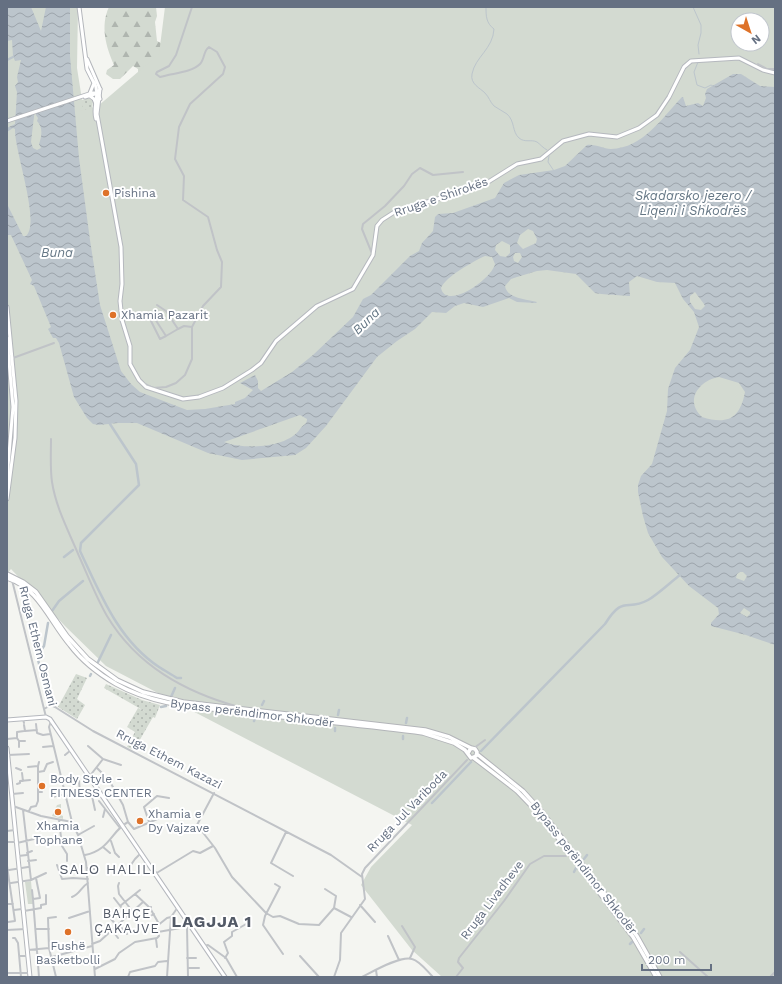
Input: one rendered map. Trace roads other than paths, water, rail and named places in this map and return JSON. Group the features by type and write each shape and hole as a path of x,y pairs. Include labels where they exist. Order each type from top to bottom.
{"highway":[{"path":"7,574 12,579"},
{"name":"Bypass perëndimor Shkodër","path":"7,578 23,582 36,592 66,636 80,652 95,665 123,683 143,692 172,701 425,730 449,736 475,748 477,753 518,787 542,812 637,936 660,977"},
{"name":"Bypass perëndimor Shkodër","path":"12,579 32,593 65,639 86,662 115,683 140,695 181,705 423,733 449,740 517,791 543,818 633,937 656,977"},
{"path":"468,754 475,748"},
{"path":"471,758 477,753"}],"main road":[{"path":"79,7 87,69 100,99"},
{"path":"86,56 100,89 100,99 97,112 121,247 122,284 120,301 122,319 130,346 130,364 142,384"},
{"name":"Rruga e Shirokës","path":"142,384 151,390 183,399 199,397 225,387 256,367 276,341 317,306 353,289 373,256 377,226 382,220 400,210 441,198 459,189 485,184 517,164 541,159 563,141 589,134 616,137 642,127 654,117 662,107 686,64 700,59 739,58 775,73"},
{"path":"89,95 94,87 93,80"},
{"path":"99,124 95,114 100,89"},
{"path":"7,121 82,97 98,94"},
{"path":"89,95 96,104"},
{"path":"7,307 16,387 16,425 7,499"},
{"path":"7,338 13,398 7,478"},
{"path":"7,720 23,719 36,721 46,717 51,720 102,795 106,806 141,853 178,907 188,926 204,946 225,977"},
{"path":"7,748 26,929 29,975"}],"street":[{"path":"142,384 153,388 166,387 185,375 192,359 192,327 203,306 220,290 222,262 217,250 208,217 183,200 184,176 175,159 177,136 190,104 223,74 225,68 217,52 209,47 206,50 202,60 194,68 160,77 156,74 171,64 176,55 192,7"},
{"path":"756,66 758,64 767,69 775,69"},
{"path":"373,256 362,229 363,224 385,206 404,186 414,171 420,168 433,175 463,172"},
{"path":"157,305 166,311 178,329"},
{"path":"155,319 166,336"},
{"path":"151,321 160,339 184,326 192,327"},
{"path":"13,358 54,343"},
{"path":"51,439 51,468 57,503 95,593 114,626 136,653 170,679 197,694 247,709"},
{"name":"Rruga Ethem Osmani","path":"12,579 46,717"},
{"name":"Rruga Ethem Kazazi","path":"44,709 51,705 56,707 93,730 331,855 362,877"},
{"path":"23,719 25,731"},
{"path":"51,720 49,727 50,734 72,822 85,855 95,977"},
{"path":"36,721 37,733 43,735 50,734"},
{"path":"20,746 17,737 18,732 37,730"},
{"path":"7,739 17,737"},
{"path":"475,748 485,740"},
{"path":"19,741 25,741"},
{"path":"43,747 54,746"},
{"path":"88,746 103,759 120,765"},
{"path":"65,755 71,750"},
{"path":"8,755 29,754"},
{"name":"Rruga Jul Variboda","path":"362,877 365,868 471,758"},
{"path":"89,777 103,759"},
{"path":"29,811 31,808 36,806 39,762"},
{"path":"38,772 44,771 47,764 53,762"},
{"path":"28,767 38,766"},
{"path":"9,769 15,768 21,770"},
{"path":"97,768 103,774"},
{"path":"22,773 23,781"},
{"path":"11,784 30,780"},
{"path":"52,797 80,793 78,780"},
{"path":"108,780 123,805 128,822 134,830 149,822 174,814"},
{"path":"7,791 23,793"},
{"path":"214,793 197,824 213,846 231,876 266,914 274,917 280,916 296,923 319,925 334,908 336,896 325,889"},
{"path":"95,810 92,796 102,795"},
{"path":"149,822 144,807 157,796 169,798"},
{"path":"99,801 106,806 103,817"},
{"path":"13,806 59,820 72,822"},
{"path":"23,810 28,867 31,880"},
{"path":"59,820 59,833 62,846 67,854 67,861"},
{"path":"85,855 103,847 121,827 128,822"},
{"path":"78,835 94,826"},
{"path":"7,831 15,830"},
{"path":"286,832 271,863 293,876"},
{"path":"7,842 26,842 34,839"},
{"path":"110,841 115,853 119,857"},
{"path":"155,874 193,851 199,853 213,846"},
{"path":"103,847 110,854"},
{"path":"18,856 32,851"},
{"path":"126,872 141,853"},
{"name":"Rruga Livadheve","path":"456,977 463,968 458,962 459,958 504,901 530,864 544,856 566,856"},
{"path":"28,861 36,860"},
{"path":"57,865 62,879 88,879"},
{"path":"7,866 9,870 8,878 15,921 8,922"},
{"path":"9,870 28,867"},
{"path":"87,868 95,869"},
{"path":"10,883 31,880 46,873"},
{"path":"334,977 340,960 341,933 365,896 362,877"},
{"path":"33,899 40,898 36,878"},
{"path":"72,897 78,894 82,887 88,883"},
{"path":"119,883 118,889 125,902 133,912"},
{"path":"275,884 280,887 266,914 264,928 283,954"},
{"path":"39,887 43,886"},
{"path":"32,890 39,977"},
{"path":"120,906 140,890"},
{"path":"135,894 151,907 159,924"},
{"path":"14,910 41,908 41,905 46,904 46,895"},
{"path":"114,898 128,916"},
{"path":"52,957 92,945 100,941 143,902"},
{"path":"7,904 13,904"},
{"path":"360,905 375,922"},
{"path":"157,947 156,939 159,936 156,928 159,924 171,916 178,907"},
{"path":"334,908 351,917"},
{"path":"69,918 90,911"},
{"path":"147,918 154,914"},
{"path":"167,977 171,916"},
{"path":"56,917 48,918 49,948 56,977"},
{"path":"111,919 127,934"},
{"path":"225,958 228,953 224,942 232,936 232,932 248,923"},
{"path":"158,932 188,926 188,977"},
{"path":"402,926 415,946 410,958"},
{"path":"7,930 26,929"},
{"path":"35,929 49,929"},
{"path":"112,930 118,938"},
{"path":"388,936 399,960"},
{"path":"13,938 16,938 18,943 20,956 18,958 21,977"},
{"path":"95,969 115,959 120,953 135,942 156,939"},
{"path":"204,946 208,945 225,958 237,977"},
{"path":"28,950 49,948"},
{"path":"680,952 708,977"},
{"path":"20,956 28,956"},
{"path":"300,956 319,977"},
{"path":"187,958 196,958"},
{"path":"362,977 399,960 410,958 434,977"},
{"path":"128,977 130,972 155,966 158,962 168,961"},
{"path":"188,968 199,968"},
{"path":"376,970 377,977"},
{"path":"770,977 775,972"},
{"path":"7,973 21,973 29,975"}],"water":[{"name":"Skadarsko jezero / Liqeni i Shkodrës","path":"7,7 31,7 41,31 46,7 70,7 70,56 79,158 100,305 121,371 131,384 140,392 187,410 205,409 235,404 235,402 245,398 253,390 240,383 255,375 258,381 258,388 261,391 292,372 313,355 353,317 363,299 371,295 410,256 419,251 422,243 433,231 435,217 438,214 453,213 495,198 504,183 519,175 554,170 565,166 587,145 611,149 633,143 642,138 651,130 682,97 686,106 698,103 703,106 707,89 733,74 741,74 760,86 775,87 775,645 746,635 711,626 711,623 719,614 718,608 689,586 662,557 648,533 643,516 638,485 641,476 652,464 667,411 668,389 675,368 690,350 699,327 694,312 683,299 675,283 657,282 637,276 629,282 630,296 595,293 576,274 547,270 537,271 511,279 505,286 509,294 537,302 536,303 517,302 509,298 483,307 464,303 455,306 446,313 432,312 415,329 377,357 326,426 306,448 295,455 242,460 208,453 137,423 93,424 87,418 74,397 59,343 56,338 53,338 48,329 51,327 34,286 30,284 32,280 11,235 7,235 7,204 23,236 26,236 30,229 30,217 29,202 18,153 15,129 13,128 7,132 7,128 15,124 17,92 15,86 18,82 17,77 21,60 15,61 13,56 12,40 7,41","holes":["35,108 38,118 37,121 41,129 39,144 41,148 37,150 33,148 31,142","528,229 533,231 537,239 536,243 523,249 517,243 520,235","502,241 510,245 510,253 506,257 500,256 495,250 496,245","515,253 520,253 522,257 518,263 514,261 513,257","485,256 492,257 495,264 486,277 469,290 451,296 445,294 441,288 444,284 454,274 467,265","695,292 705,306 701,310 695,309 690,302 690,296","719,377 739,383 745,392 743,401 736,414 725,420 702,417 694,404 694,398 696,392 705,382","300,415 307,419 306,423 294,435 276,444 265,446 233,445 224,442","743,572 747,576 744,581 736,578 737,574","744,608 750,612 747,617 740,613"]}],"waterway":[{"path":"486,7 488,22 494,29 493,36 491,42 474,68 472,80 494,106 510,117 515,133 519,138 537,142 547,150"},
{"path":"693,7 701,25 698,45 699,54"},
{"path":"7,60 13,57"},
{"path":"698,62 694,72 697,85 705,88 711,85 715,87"},
{"path":"549,156 548,162 554,171"},
{"path":"110,424 136,464 139,485 81,543 80,551 103,599 121,630 145,656 159,667 177,678 181,678"},
{"path":"64,557 73,550"},
{"path":"481,751 605,624 617,609 621,606 635,605 648,600 680,575"},
{"path":"52,611 59,601 83,581"},
{"path":"43,679 37,656 44,646 48,623"},
{"path":"98,662 111,635"},
{"path":"171,697 175,688"},
{"path":"262,705 264,701"},
{"path":"161,707 166,706"},
{"path":"338,715 339,710"},
{"path":"406,723 407,718"},
{"path":"432,803 471,762"},
{"path":"584,859 587,855"},
{"path":"574,872 576,868"},
{"path":"641,933 644,929"}],"place":[{"name":"Pishina","path":"106,193"},
{"name":"Xhamia Pazarit","path":"113,315"},
{"name":"Body Style - FITNESS CENTER","path":"42,786"},
{"name":"Xhamia Tophane","path":"58,812"},
{"name":"Xhamia e Dy Vajzave","path":"140,821"},
{"name":"Fushë Basketbolli","path":"68,932"}],"district":[{"name":"SALO HALILI","path":"108,869"},
{"name":"BAHÇE ÇAKAJVE","path":"127,920"},
{"name":"LAGJJA 1","path":"212,921"}],"water label":[{"name":"Buna","path":"57,252"},
{"name":"Buna","path":"366,321"}]}
